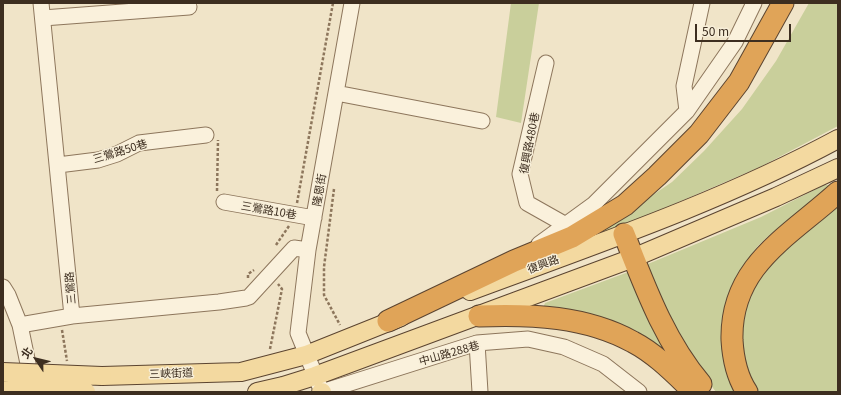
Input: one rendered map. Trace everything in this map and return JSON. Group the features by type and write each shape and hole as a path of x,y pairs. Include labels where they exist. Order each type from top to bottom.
{"highway":[{"path":"388,322 514,261 572,237 593,226 625,205 657,176 699,134 739,82 783,3"},
{"path":"747,392 742,384 733,354 732,322 741,288 763,256 787,233 838,192"},
{"path":"624,234 653,308 669,340 685,365 708,392"},
{"path":"479,316 539,316 587,324 610,331 634,342 656,357 694,392"}],"main road":[{"name":"復興路","path":"241,372 306,355 388,322 624,234 767,175 838,138"},
{"path":"257,392 283,386 319,386 479,316 633,258 776,197 838,168"},
{"name":"三峽街道","path":"3,372 102,376 241,372"},
{"path":"3,390 86,392"}],"street":[{"name":"三鶯路","path":"41,3 58,164 66,317 246,298"},
{"name":"隆恩街","path":"319,386 298,333 308,250 352,3"},
{"path":"687,111 684,86 702,3"},
{"path":"514,261 594,204 687,111 734,42 754,3"},
{"path":"43,18 189,6"},
{"name":"復興路480巷","path":"546,63 520,174 527,203 566,225"},
{"path":"336,93 482,120"},
{"name":"三鶯路50巷","path":"58,164 98,160 117,154 139,143 206,135"},
{"name":"三鶯路10巷","path":"224,202 314,218"},
{"path":"246,298 264,281 294,248 308,250"},
{"path":"3,287 8,295 20,325 34,392"},
{"path":"20,325 66,317"},
{"name":"中山路288巷","path":"319,386 477,343 528,339 564,347 603,364 639,392"},
{"path":"477,343 479,392"}],"path":[{"path":"273,250 295,214 333,3"},
{"path":"206,135 219,135 216,188 219,196 224,202"},
{"path":"335,184 324,267 324,295 340,325"},
{"path":"246,298 248,274 259,266"},
{"path":"264,281 271,280 277,282 282,289 269,353"},
{"path":"66,317 68,367"}],"green space":[{"path":"511,3 539,3 521,123 496,117"},
{"path":"809,3 838,3 838,126 760,167 579,245 672,182 704,151 742,109 776,61"},
{"path":"824,185 828,185 830,187 827,192 782,225 757,247 734,284 727,299 723,314 721,344 729,375 736,392 716,392 686,353 643,266 761,217"},
{"path":"838,203 838,392 752,392 742,366 741,313 763,267"},
{"path":"631,271 681,372 543,308 545,303"}]}
